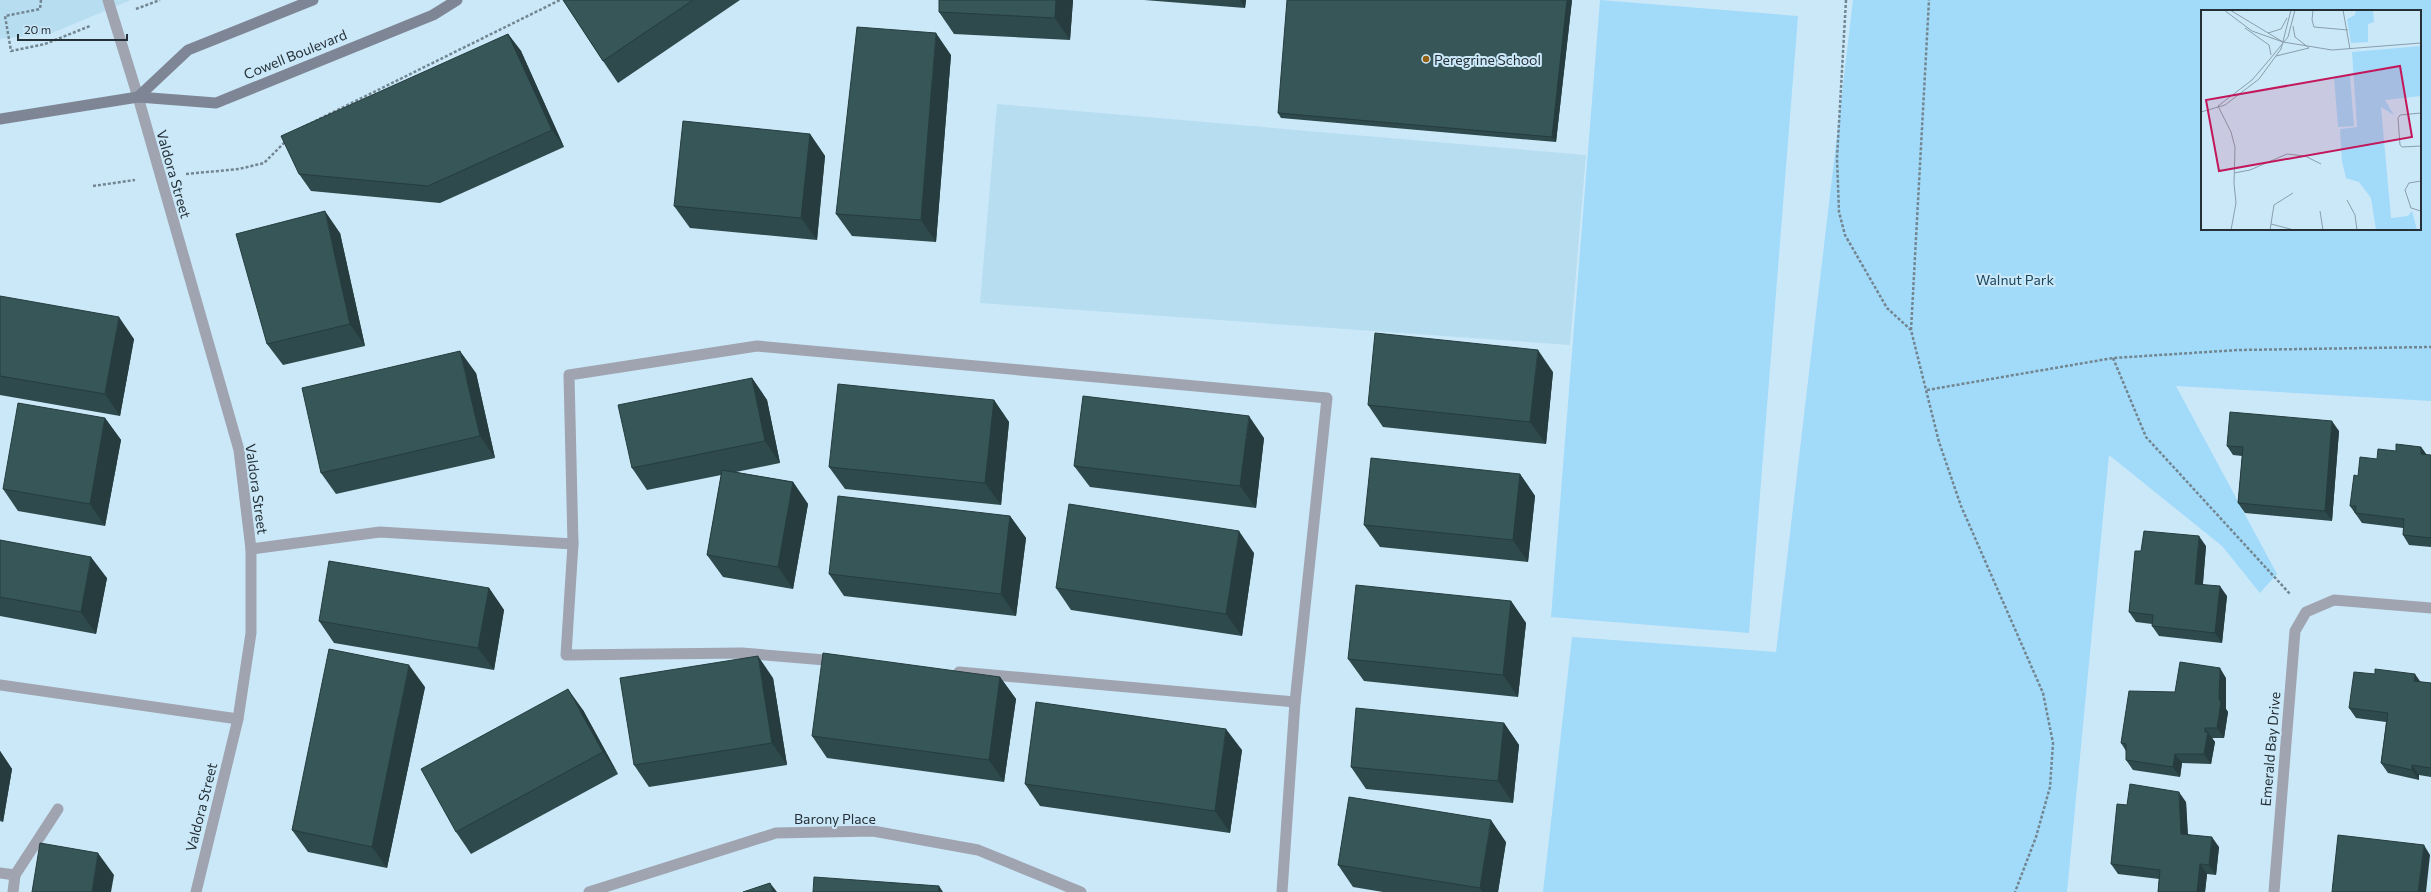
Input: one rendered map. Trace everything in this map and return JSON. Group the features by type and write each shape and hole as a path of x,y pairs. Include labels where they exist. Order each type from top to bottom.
{"main road":[{"path":"138,97 188,50 313,0"},
{"name":"Cowell Boulevard","path":"0,120 138,97 216,103 432,15 457,0"}],"street":[{"name":"Valdora Street","path":"108,0 138,97 239,450 251,549 251,633 238,719 196,892"},
{"path":"845,662 742,653 566,655 573,544 569,375 757,346 1327,398 1295,702 1282,892"},
{"path":"251,549 380,532 573,544"},
{"path":"2306,612 2334,600 2431,608"},
{"name":"Emerald Bay Drive","path":"2274,892 2295,631 2306,612"},
{"path":"948,671 1295,702"},
{"path":"0,685 238,719"},
{"path":"13,892 15,875 58,808"},
{"name":"Barony Place","path":"589,892 776,833 873,831 978,850 1081,892"},
{"path":"0,873 15,875"}],"path":[{"path":"41,0 40,9 5,16 11,51 45,44 73,32"},
{"path":"294,133 299,128 560,0"},
{"path":"1846,0 1837,158 1839,212 1845,236 1887,308 1911,330"},
{"path":"1930,0 1911,330 1939,442 1961,506 2043,693 2053,743 2050,788 2036,837 2015,892"},
{"path":"239,169 264,163 289,138"},
{"path":"1927,390 2113,358 2238,350 2431,347"},
{"path":"2113,358 2146,437 2306,612"}],"shaded area":[{"path":"0,0 131,0 52,33 0,39"},
{"path":"997,104 1586,155 1570,345 980,303"}],"green space":[{"path":"1600,0 1798,16 1749,633 1551,617"},
{"name":"Walnut Park","path":"1853,0 2431,0 2431,401 2176,386 2277,574 2260,593 2222,546 2109,455 2067,892 1543,892 1572,637 1776,652"}],"building":[{"path":"563,0 693,0 603,61"},
{"path":"939,0 1056,0 1055,18 939,12"},
{"name":"Peregrine School","path":"1287,0 1567,0 1552,137 1278,113"},
{"path":"857,27 936,33 921,220 836,214"},
{"path":"508,34 552,130 428,186 299,174 281,136"},
{"path":"683,121 810,134 801,218 674,206"},
{"path":"325,211 350,324 267,344 236,234"},
{"path":"0,296 119,317 105,394 0,376"},
{"path":"1375,333 1538,350 1530,422 1368,405"},
{"path":"460,351 480,436 321,473 302,388"},
{"path":"752,378 765,441 632,468 618,405"},
{"path":"838,384 994,400 985,483 829,467"},
{"path":"1083,396 1249,416 1240,486 1074,466"},
{"path":"18,403 105,418 90,504 3,489"},
{"path":"2230,412 2332,421 2325,511 2238,503 2243,447 2227,446"},
{"path":"2396,444 2421,447 2421,454 2431,455 2431,538 2403,535 2404,519 2355,513 2356,506 2350,506 2354,475 2358,476 2360,457 2377,459 2378,449 2396,451"},
{"path":"1371,458 1520,474 1513,540 1364,525"},
{"path":"722,470 793,482 778,567 707,555"},
{"path":"838,496 1010,516 1001,594 829,574"},
{"path":"1069,504 1239,531 1226,614 1056,588"},
{"path":"2144,531 2199,536 2195,584 2220,586 2215,633 2152,626 2153,615 2129,612 2135,551 2141,551"},
{"path":"0,540 91,557 81,612 0,597"},
{"path":"329,561 489,588 478,648 319,621"},
{"path":"1356,585 1511,601 1503,675 1348,659"},
{"path":"329,649 409,665 372,847 292,830"},
{"path":"823,653 1000,677 989,760 812,736"},
{"path":"758,656 772,743 634,765 620,678"},
{"path":"2180,662 2220,668 2219,699 2221,702 2217,728 2205,728 2205,732 2208,732 2204,754 2175,754 2173,767 2126,760 2126,744 2121,743 2129,691 2175,692"},
{"path":"2375,669 2415,674 2414,681 2431,683 2431,768 2412,765 2412,770 2381,763 2388,713 2349,708 2354,672 2375,674"},
{"path":"568,689 603,752 456,832 421,769"},
{"path":"1036,702 1226,729 1215,811 1025,784"},
{"path":"1356,708 1504,723 1498,781 1351,767"},
{"path":"2130,784 2179,792 2181,834 2212,837 2209,865 2200,864 2197,892 2158,892 2160,870 2111,864 2117,804 2127,805"},
{"path":"1349,797 1491,820 1480,888 1338,865"},
{"path":"2338,835 2424,845 2418,892 2332,892"},
{"path":"40,843 98,853 92,892 32,892"},
{"path":"814,877 939,886 938,892 813,892"},
{"path":"770,883 773,892 743,892"}],"place":[{"name":"Peregrine School","path":"1426,59"}]}
